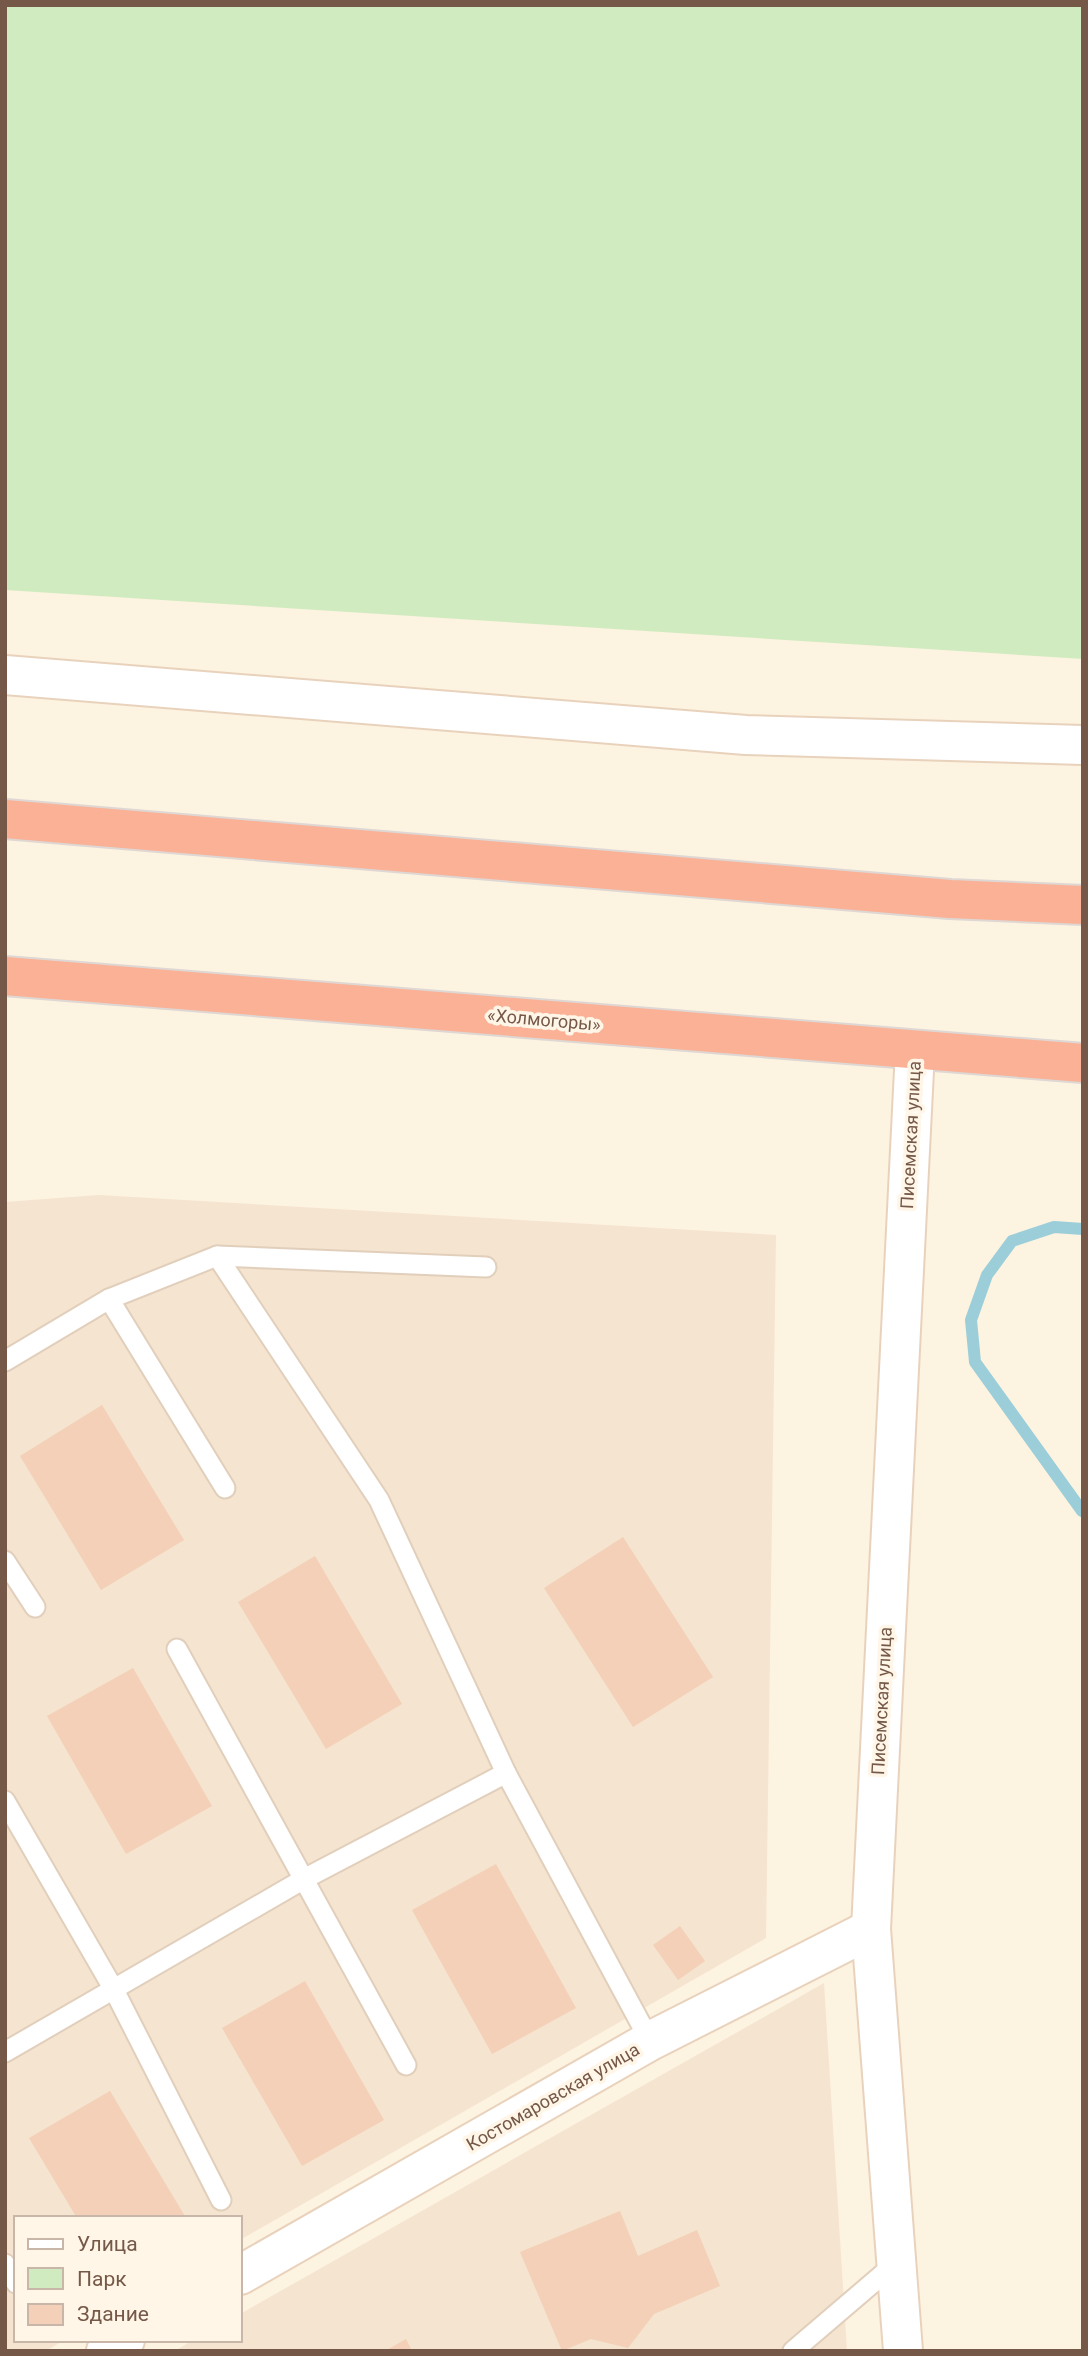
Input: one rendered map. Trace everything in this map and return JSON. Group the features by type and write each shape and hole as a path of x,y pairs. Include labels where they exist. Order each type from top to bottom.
{"highway":[{"path":"5,819 936,897 1083,905"},
{"name":"«Холмогоры»","path":"5,976 1083,1063"}],"street":[{"path":"5,675 746,735 1083,745"},
{"name":"Писемская улица","path":"903,2351 871,1929 915,1050"},
{"name":"Костомаровская улица","path":"242,2274 650,2041 871,1929"},
{"path":"106,2351 122,2342"}],"lane":[{"path":"5,1361 110,1299 217,1256 486,1267"},
{"path":"217,1256 379,1500 506,1773 650,2041"},
{"path":"110,1299 225,1488"},
{"path":"5,1561 35,1607"},
{"path":"177,1649 406,2065"},
{"path":"5,2052 303,1879 506,1773"},
{"path":"5,1801 113,1988 221,2200"},
{"path":"793,2351 896,2263"},
{"path":"5,2264 14,2280"}],"shaded area":[{"path":"99,1195 776,1235 766,1938 242,2239 242,2216 14,2216 14,2342 61,2342 46,2351 5,2351 5,1202"},
{"path":"824,1983 847,2351 175,2351 190,2342 242,2342 242,2313"}],"green space":[{"path":"5,5 1083,5 1083,659 5,590"}],"building":[{"path":"102,1405 184,1540 101,1590 20,1456"},
{"path":"623,1537 713,1677 633,1727 544,1588"},
{"path":"315,1556 402,1704 326,1749 238,1602"},
{"path":"133,1668 212,1806 126,1854 47,1716"},
{"path":"496,1864 576,2008 492,2054 412,1910"},
{"path":"680,1926 705,1961 678,1980 653,1945"},
{"path":"305,1981 384,2120 302,2166 222,2028"},
{"path":"110,2091 185,2216 76,2216 29,2138"},
{"path":"620,2211 638,2256 697,2230 720,2286 654,2314 628,2348 591,2339 562,2351 520,2252"},
{"path":"406,2339 412,2351 385,2351"}],"waterway":[{"path":"1082,1511 975,1362 971,1320 987,1275 1012,1241 1054,1227 1083,1229"}]}
